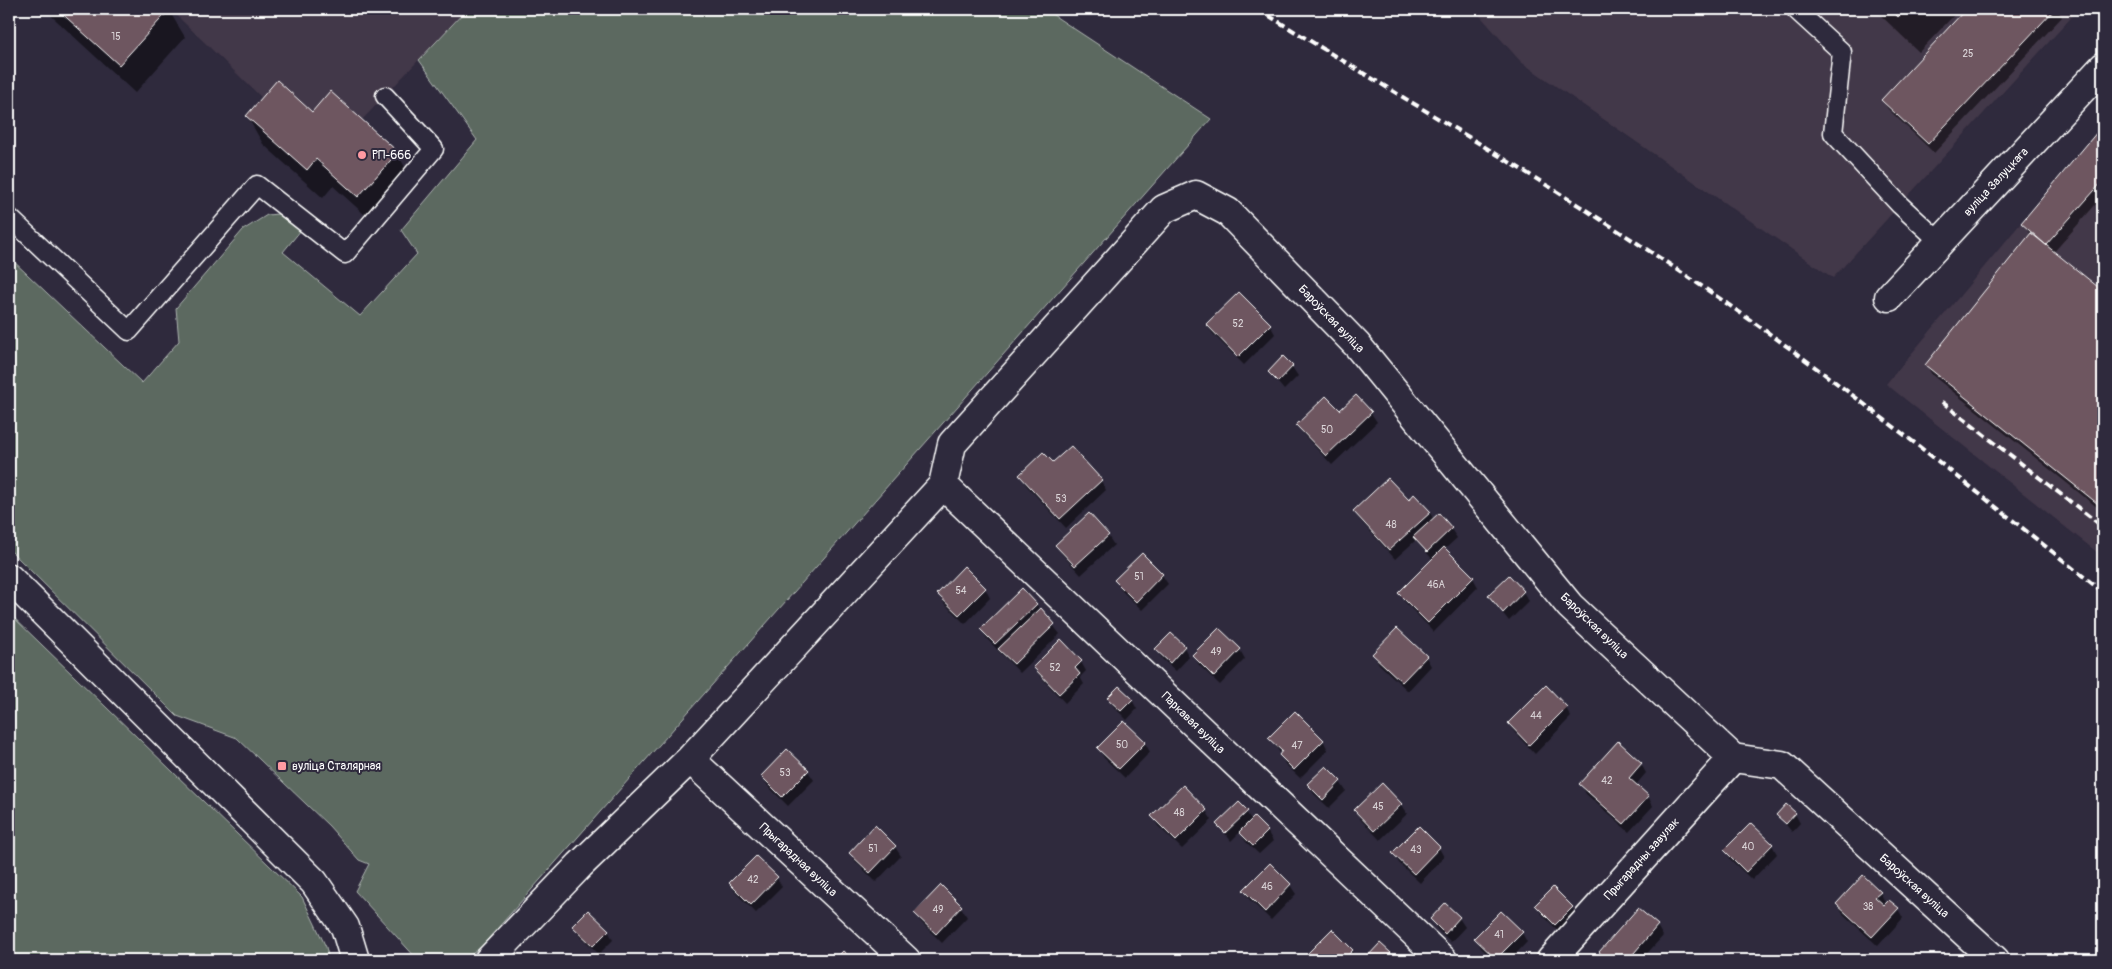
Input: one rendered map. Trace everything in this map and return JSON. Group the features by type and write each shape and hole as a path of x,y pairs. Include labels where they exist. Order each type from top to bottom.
{"street":[{"name":"вуліца Залуцкага","path":"1889,297 2103,66"},
{"name":"Бароўская вуліца","path":"943,485 952,444 1164,209 1196,195 1228,212 1357,345 1570,606 1733,758 1782,765 1995,960"},
{"path":"489,960 580,865 690,759 943,485"},
{"name":"Паркавая вуліца","path":"943,485 1443,960"},
{"path":"9,578 314,882 345,927 355,960"},
{"name":"Прыгарадны завулак","path":"1551,960 1733,758"},
{"name":"Прыгарадная вуліца","path":"690,759 906,960"}],"lane":[{"path":"1795,9 1842,52 1833,133 1900,205 1940,242"},
{"path":"9,217 129,331 258,185 345,254 434,149 385,96"}],"shaded area":[{"path":"170,9 467,9 362,120 398,152 358,197 317,159 307,170 246,116 261,97"},
{"path":"467,9 1044,9 1211,119 481,947 464,960 418,960 355,891 369,864 359,860 329,826 237,738 177,716 9,549 9,257 142,383 179,341 176,308 243,230 267,215 289,213 301,230 283,252 360,316 417,254 401,230 477,140 419,60"},
{"path":"1474,9 2079,9 1833,278 1521,62"},
{"path":"2103,125 2103,557 1886,384"},
{"path":"9,613 302,897 326,947 329,960 20,960 9,949"}],"building":[{"path":"57,9 170,9 119,65"},
{"path":"1890,9 1906,9 1898,17"},
{"path":"1966,9 2055,9 1928,144 1881,100"},
{"path":"277,80 312,112 330,91 398,152 358,197 316,159 307,170 246,116"},
{"path":"2103,125 2103,181 2046,245 2021,223"},
{"path":"2031,233 2103,291 2103,508 1925,365"},
{"path":"1239,292 1271,324 1238,357 1206,324"},
{"path":"1283,356 1293,366 1278,382 1268,372"},
{"path":"1356,395 1372,412 1326,456 1296,425 1326,396 1340,410"},
{"path":"1071,446 1102,480 1060,519 1019,475 1043,452 1053,462"},
{"path":"1388,478 1409,500 1414,494 1431,512 1389,550 1353,511"},
{"path":"1089,513 1109,535 1075,566 1055,545"},
{"path":"1439,513 1452,528 1427,552 1413,537"},
{"path":"1444,547 1474,577 1428,623 1398,593"},
{"path":"1142,553 1163,574 1136,602 1114,580"},
{"path":"964,566 986,588 959,615 937,594"},
{"path":"1509,575 1524,591 1503,613 1488,595"},
{"path":"1022,588 1037,604 995,644 980,629"},
{"path":"1041,608 1055,624 1014,664 998,649"},
{"path":"1219,628 1241,649 1214,677 1192,655"},
{"path":"1397,628 1427,656 1402,682 1372,654"},
{"path":"1171,633 1185,646 1170,663 1155,649"},
{"path":"1061,639 1082,661 1075,668 1080,674 1059,694 1033,667"},
{"path":"1546,685 1567,707 1529,745 1508,723"},
{"path":"1119,686 1133,699 1121,711 1107,698"},
{"path":"1295,711 1324,740 1294,770 1279,755 1282,751 1268,738"},
{"path":"1124,721 1146,742 1119,769 1097,748"},
{"path":"1618,741 1642,763 1629,778 1649,796 1624,824 1579,784"},
{"path":"787,749 809,770 782,797 761,776"},
{"path":"1326,766 1341,781 1323,800 1307,784"},
{"path":"1382,783 1402,804 1374,831 1354,810"},
{"path":"1183,785 1207,810 1176,841 1151,816"},
{"path":"1239,802 1248,811 1225,833 1216,824"},
{"path":"1786,804 1796,813 1786,824 1776,815"},
{"path":"1254,817 1268,831 1253,846 1239,832"},
{"path":"1751,823 1773,844 1746,872 1724,850"},
{"path":"875,825 896,846 870,873 849,853"},
{"path":"1419,826 1440,847 1414,874 1392,853"},
{"path":"756,856 778,877 751,905 729,883"},
{"path":"1270,863 1291,884 1265,912 1243,890"},
{"path":"1863,875 1881,892 1875,897 1884,905 1889,900 1899,908 1872,937 1836,904"},
{"path":"941,885 962,906 936,934 914,913"},
{"path":"1553,887 1573,907 1555,925 1535,905"},
{"path":"1445,903 1460,917 1445,934 1430,919"},
{"path":"1638,908 1658,925 1628,960 1608,960 1599,952"},
{"path":"588,910 609,930 593,946 572,926"},
{"path":"1501,911 1523,932 1496,959 1474,938"},
{"path":"1332,929 1353,950 1343,960 1308,960 1304,957"},
{"path":"1380,943 1391,953 1384,960 1369,960 1366,958"},
{"path":"843,951 853,960 834,960"}],"railway":[{"path":"1258,9 1561,194 1739,312 1877,414 2103,592"},
{"path":"1942,402 2103,527"}],"place":[{"name":"РП-666","path":"362,155"},
{"name":"вуліца Сталярная","path":"282,766"}]}
